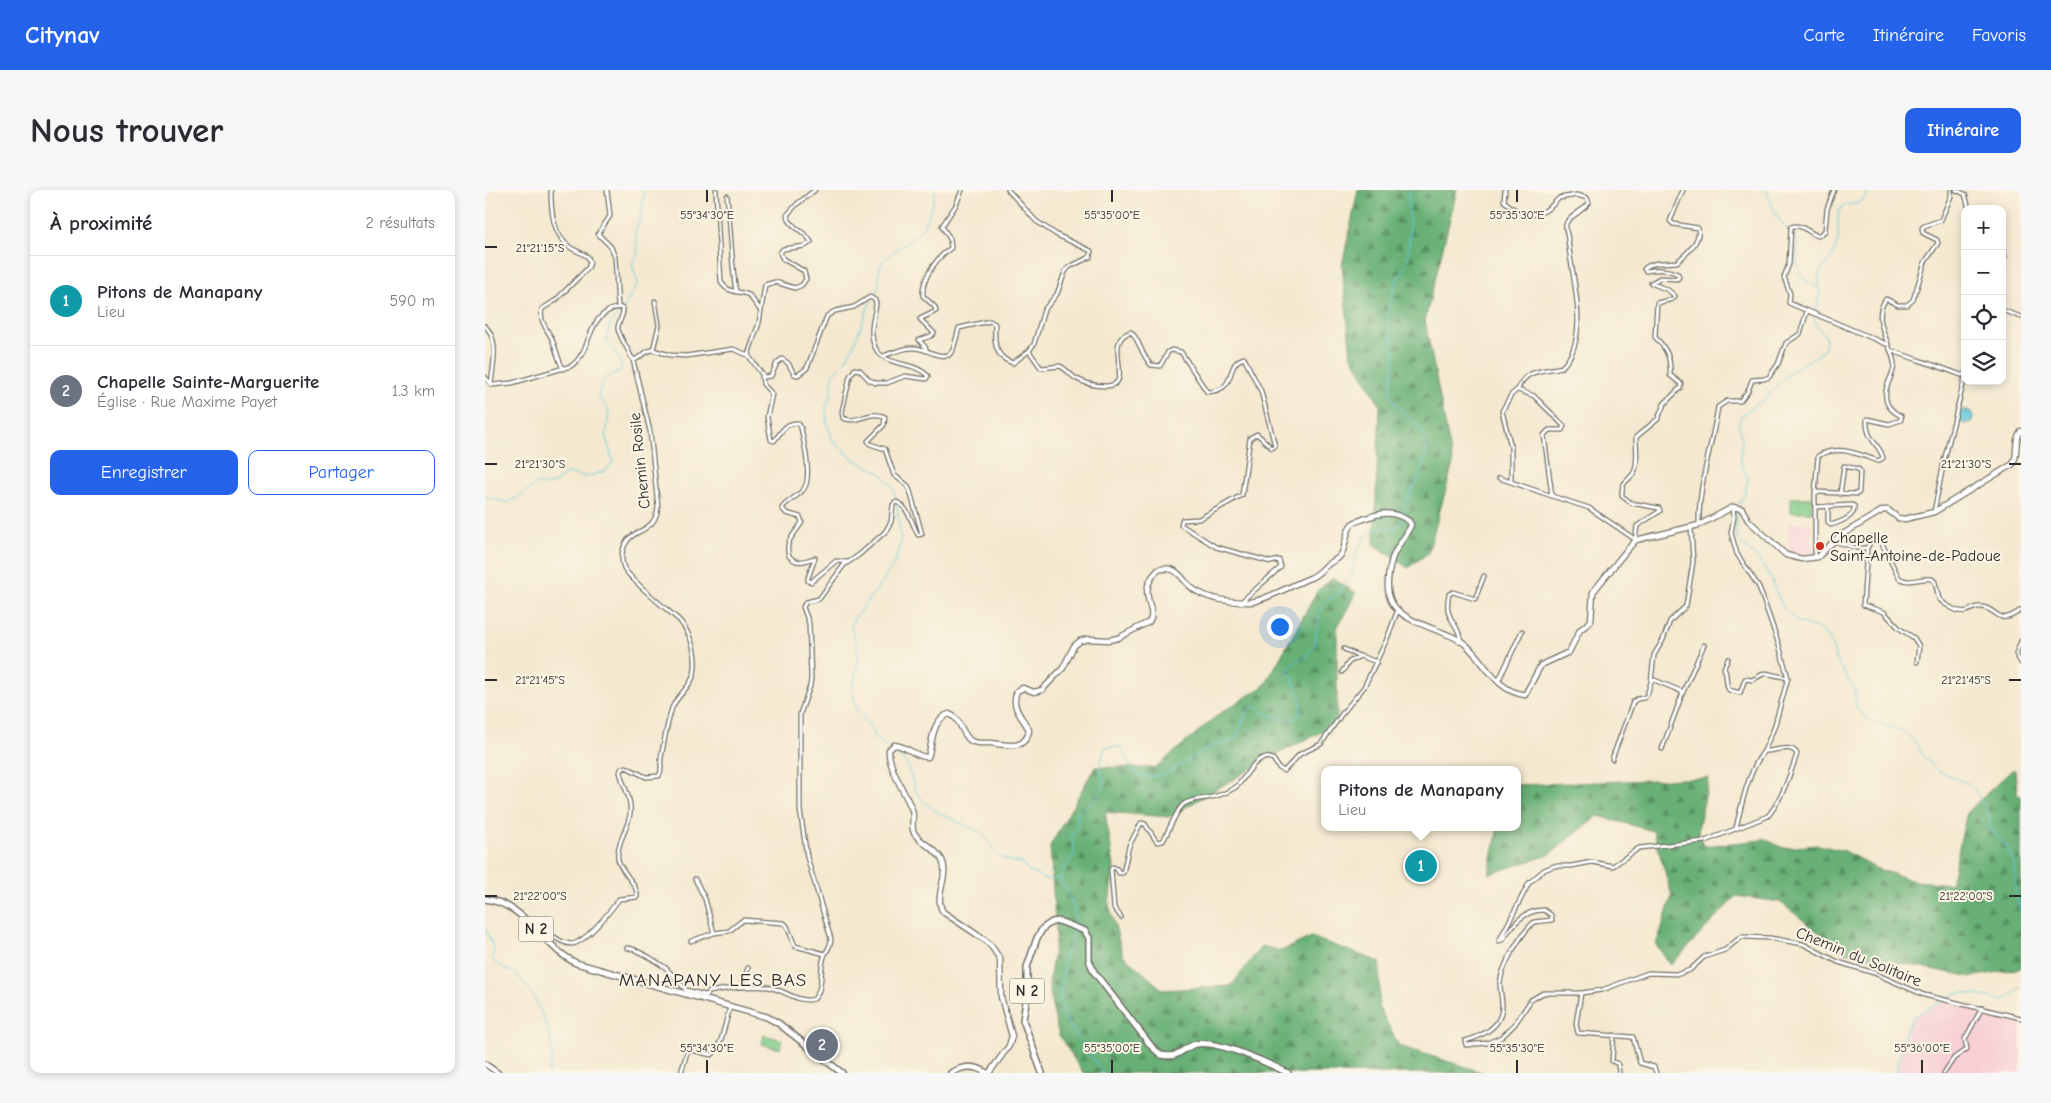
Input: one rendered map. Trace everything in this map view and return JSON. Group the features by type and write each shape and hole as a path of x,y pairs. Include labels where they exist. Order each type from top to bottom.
{"main road":[{"path":"951,1073 968,1066 977,1067 988,1073 1009,1046 1012,1036 1001,997 1000,959 985,940 943,912 940,906 944,870 942,860 914,833 913,813 890,761 889,749 894,745 901,745 925,758 928,757 935,729 943,717 949,714 955,717 964,733 973,742 1019,745 1026,738 1029,730 1016,710 1015,696 1017,691 1023,688 1034,692 1042,690 1063,668 1074,646 1082,640 1118,638 1149,622 1152,617 1152,610 1147,601 1147,590 1158,570 1176,571 1189,587 1202,594 1241,602 1259,600 1317,575 1327,564 1340,556 1349,530 1354,523 1389,512 1400,515 1409,520 1411,525 1394,553 1389,576 1389,592 1397,612 1411,620 1461,641 1498,683 1525,696 1541,665 1569,652 1580,630 1591,621 1593,592 1636,540 1699,525 1733,507 1742,510 1748,520 1786,555 1795,558 1815,558 1834,541 1883,510 1887,510 1898,518 1905,519 1934,512 2013,464 2016,458 2016,439 2021,431"},
{"name":"N 2","path":"485,899 499,902 515,909 558,951 577,963 704,997 775,1020 842,1073"},
{"name":"N 2","path":"1041,1073 1024,1023 1027,995 1026,973 1040,932 1051,922 1059,921 1083,930 1089,938 1090,962 1094,972 1161,1055 1176,1056 1195,1044 1206,1044 1251,1056 1288,1073"},
{"path":"485,1064 498,1073"}],"street":[{"path":"551,190 553,219 558,234 570,247 588,257 590,263 588,268 556,300 541,309 541,318 563,369"},
{"path":"607,190 610,216 598,234 611,247 615,257 619,307 624,311 618,325 618,330 633,359 637,359 646,352 653,350 670,355 687,356 733,349 748,355 762,376 763,384 773,394 767,417 771,440 774,441 782,430 792,423 798,423 801,428 808,476 807,484 802,492 782,508 786,513 800,518 802,522 788,541 789,556 798,562 805,562 815,558 808,578 809,582 817,578 836,561 847,562"},
{"path":"716,190 721,282 725,288 749,295 761,311"},
{"path":"748,355 761,311 764,287 767,283 775,282 795,288 803,285 806,279 804,271 783,259 780,253 783,249 805,246 811,242 808,237 789,222 787,215 797,204 815,190"},
{"path":"926,351 926,348 919,340 934,333 920,319 936,311 935,306 923,296 923,292 927,279 938,259 951,248 951,239 942,226 962,190"},
{"path":"883,356 911,348 943,356 949,355 953,350 959,328 991,321 995,324 995,343 1001,357 1013,363 1029,351 1037,338 1045,308 1057,294 1065,272 1069,267 1090,256 1091,251 1057,236 1036,221 1008,190"},
{"path":"1505,190 1504,201 1511,207 1532,215 1541,214 1551,208 1559,198 1577,195 1587,198 1589,203 1569,219 1566,224 1568,252 1578,301 1576,341 1573,352 1562,367 1532,373 1511,395 1502,411 1511,447 1511,482"},
{"path":"1636,540 1637,526 1659,511 1659,508 1631,503 1622,496 1626,479 1633,474 1635,467 1636,437 1658,420 1664,404 1680,388 1681,384 1670,375 1669,355 1665,347 1655,337 1657,303 1673,299 1675,296 1668,290 1651,283 1660,278 1677,279 1679,277 1678,274 1670,271 1658,269 1646,271 1644,269 1646,266 1658,263 1677,262 1696,242 1699,232 1697,228 1673,224 1670,221 1683,190"},
{"path":"1834,190 1827,209 1825,231 1822,234 1818,236 1804,228 1791,227 1789,264 1785,280 1790,294 1789,303 1887,344"},
{"path":"1815,558 1815,492 1818,456 1839,449 1878,461 1883,458 1882,454 1870,437 1867,419 1889,424 1901,420 1901,416 1892,411 1887,404 1885,391 1894,365 1881,321 1881,306 1886,299 1898,305 1907,304 1913,300 1925,262 1938,243 1937,240 1923,233 1922,228 1941,220 1951,196 1951,190"},
{"path":"1956,190 1965,194 1968,205"},
{"path":"727,196 731,228 730,258 736,292"},
{"path":"627,948 649,956 666,968 683,988 704,997 709,992 743,985 780,990 806,1001 814,999 820,988 825,954 830,948 830,933 807,857 800,810 799,722 801,706 810,686 811,678 809,623 803,607 807,602 819,599 847,562 859,555 887,529 891,522 895,502 901,504 912,520 918,535 921,535 923,532 909,487 894,475 885,449 868,441 884,425 885,417 875,414 848,420 842,416 845,392 850,376 855,369 860,370 869,380 876,383 887,383 905,376 928,378 927,374 915,367 888,361 883,356 875,344 872,335 876,304 873,299 868,298 853,307 835,311 827,316 807,368 803,373 794,374 788,362 782,359 777,363 771,376 762,376"},
{"path":"653,350 659,325 655,301"},
{"path":"485,377 491,384 512,383 563,369 577,362 582,354 589,333 597,320 604,314 619,307"},
{"path":"1699,525 1699,507 1706,460 1718,407 1727,401 1740,401 1748,392 1752,380 1769,377 1778,364 1785,343 1801,334 1807,311"},
{"path":"2006,311 2021,317"},
{"path":"485,326 494,339 491,384"},
{"path":"1029,351 1041,368 1060,366 1073,377 1088,384 1111,386 1118,383 1120,377 1117,349 1120,340 1125,334 1131,332 1135,335 1141,352 1151,366 1160,366 1169,352 1173,350 1181,352 1207,392 1218,391 1226,386 1235,364 1239,359 1244,358 1261,391 1275,446 1272,448 1263,437 1257,434 1253,435 1250,438 1242,495 1199,519 1185,518 1182,520 1181,525 1216,546 1271,562 1279,560 1281,567 1241,602"},
{"path":"1890,350 1914,359 1926,361 1961,375"},
{"name":"Chemin Rosile","path":"537,930 543,929 562,942 574,944 581,940 612,911 619,899 637,897 637,891 622,869 618,856 630,809 628,796 619,772 624,767 646,777 655,778 661,774 661,758 673,706 690,685 694,674 694,652 686,629 680,621 632,577 623,565 622,555 625,544 633,536 649,528 657,516 650,431 633,359"},
{"path":"1934,512 1944,461 1963,385"},
{"path":"1519,388 1523,393 1534,396 1541,401 1564,426 1562,430 1549,430 1544,435 1552,496"},
{"path":"1815,492 1840,494 1857,494 1859,492 1860,471 1858,469 1844,466 1840,494"},
{"path":"1499,478 1589,508 1636,540"},
{"path":"1815,507 1828,506 1852,505 1855,511 1852,515 1831,525 1828,522 1828,506"},
{"path":"1733,507 1734,517 1731,533 1737,554 1759,587 1779,645 1787,678 1774,728 1744,795 1736,828"},
{"path":"1612,760 1635,700 1644,698 1647,695 1652,679 1654,655 1663,640 1670,621 1686,606 1693,562 1691,527"},
{"path":"1917,662 1919,646 1914,638 1899,628 1884,612 1863,605 1867,548 1874,536 1879,536 1899,578 1909,582 1925,578 1932,579 1935,582 1939,599 1960,611 1968,611 1973,607 1981,606 1997,616 2006,617 2021,610"},
{"path":"1834,541 1856,548 1867,548"},
{"path":"1461,641 1460,635 1447,614 1449,594 1453,592 1475,599 1484,576"},
{"path":"1121,917 1114,908 1111,869 1113,867 1119,873 1123,873 1129,846 1141,823 1145,824 1157,842 1163,841 1183,804 1195,799 1214,796 1234,788 1242,781 1251,766 1264,758 1273,759 1279,768 1284,771 1300,754 1321,744 1364,687 1377,662 1397,612"},
{"path":"1498,683 1522,631"},
{"path":"2021,641 2016,654 2021,663"},
{"path":"1661,749 1704,645"},
{"path":"1344,649 1377,662"},
{"path":"1342,672 1349,662 1360,656"},
{"path":"1728,658 1724,668 1728,675 1727,687 1729,690 1740,693 1745,679 1752,680 1765,673 1787,678"},
{"path":"1652,679 1683,692"},
{"path":"1736,828 1768,816 1775,808 1791,774 1797,754 1795,750 1790,748 1764,752"},
{"name":"Chemin du Solitaire","path":"1736,828 1705,841 1639,848 1613,866 1593,862 1571,866 1554,866 1539,874 1529,883 1499,941 1527,913 1544,910 1551,915 1552,920 1534,922 1524,932 1502,977 1502,1008 1500,1018 1493,1028 1465,1041 1465,1043 1468,1046 1487,1043 1502,1037 1515,1024 1531,1000 1543,993 1581,993 1602,990 1648,974 1679,974 1690,970 1704,957 1729,948 1741,937 1751,936 1803,944 1838,962 1874,973 1918,993 2021,1018"},
{"path":"695,879 705,899 714,933"},
{"path":"691,941 714,933 729,931 743,920 784,923 795,946 825,954"},
{"path":"743,985 748,968"},
{"path":"1581,993 1576,1024 1578,1033 1633,1037 1640,1063 1653,1067 1656,1073"},
{"path":"681,1073 688,1049 715,1054 721,1040 730,1006"},
{"path":"1944,1073 1954,1058 1967,1049 1965,1039 1982,1008"},
{"path":"1614,1035 1612,1061 1618,1064 1619,1073"}],"shaded area":[{"path":"1788,523 1812,523 1812,553 1788,554"},
{"path":"1944,1002 2021,1020 2021,1073 1897,1073 1910,1022 1914,1017"}],"green space":[{"path":"1358,190 1457,190 1425,321 1453,464 1428,553 1408,568 1374,544 1380,405 1351,355 1342,266"},
{"path":"1791,498 1812,498 1811,512 1791,512"},
{"path":"1333,578 1356,593 1337,628 1337,724 1268,759 1169,817 1105,812 1114,866 1109,905 1123,955 1163,990 1231,986 1262,946 1281,951 1311,937 1380,962 1379,1007 1399,1046 1485,1073 1083,1073 1059,1035 1052,1007 1049,984 1056,935 1050,846 1095,767 1155,768 1219,714 1265,685 1318,590"},
{"path":"2012,770 2015,770 2017,792 2021,796 2021,968 1972,977 1844,952 1780,902 1736,896 1671,965 1656,945 1672,896 1653,831 1598,816 1549,855 1489,874 1497,831 1521,831 1521,785 1709,778 1698,830 1704,846 1761,840 1763,838 1783,848 1818,845 1845,851 1875,868 1914,881 1951,884 1967,812"},
{"path":"764,1035 782,1040 780,1049 762,1044"}],"water":[{"path":"1966,410 1971,412 1973,417 1971,422 1966,424 1961,422 1959,417 1961,412"}],"waterway":[{"path":"624,308 638,283 632,265 638,254 635,232 641,217 644,190"},
{"path":"874,296 878,288 879,271 882,263 887,257 914,237 924,225 933,204 935,190"},
{"path":"1404,515 1405,503 1420,475 1427,449 1422,431 1394,402 1390,393 1395,355 1387,318 1396,282 1407,263 1410,233 1408,203 1410,190"},
{"path":"1766,190 1775,213 1785,227 1798,239 1796,259 1801,275 1806,281 1820,289"},
{"path":"1815,311 1820,295 1819,273 1831,259 1838,242 1840,210 1843,206 1862,201 1869,190"},
{"path":"871,300 853,347 845,361 833,374 831,396 826,407 827,423 833,441 852,458 882,474 893,487 896,499"},
{"path":"485,497 507,503 537,483 546,486 556,482 567,473 586,477 605,471 613,462 606,437 609,411 598,396 605,379 620,371 619,358 606,338 610,325 621,311"},
{"path":"1739,504 1745,493 1748,478 1740,462 1742,438 1739,426 1740,417 1754,405 1763,401 1790,372 1821,353 1825,347 1826,337 1816,325 1813,317"},
{"path":"887,746 876,739 873,731 857,710 852,691 859,654 851,627 854,619 895,562 901,543 897,504"},
{"path":"1737,511 1737,539 1758,559 1771,578 1784,609 1798,622 1819,629 1829,637 1836,659 1855,691 1856,708 1870,721 1903,731 1915,742 1924,757 1938,771 1969,784 1974,789 1988,812 1990,827 2006,846 2014,862 2015,891 2021,912"},
{"path":"1074,924 1075,911 1068,892 1060,881 1061,875 1074,854 1074,845 1071,837 1078,825 1077,814 1100,793 1104,785 1100,767 1105,747 1121,747 1131,768 1140,776 1147,777 1166,774 1211,746 1226,743 1236,738 1247,711 1254,706 1268,714 1283,719 1293,719 1299,716 1301,702 1296,686 1288,672 1289,667 1306,656 1315,645 1319,613 1325,603 1340,591 1352,574 1357,551 1365,537 1375,529 1396,528 1403,519"},
{"path":"891,750 907,764 916,792 925,803 943,815 980,832 1000,857 1022,863 1029,871 1047,880 1060,878"},
{"path":"1073,928 1071,943 1065,958 1060,999 1068,1024 1103,1073"},
{"path":"485,929 494,948 492,959 522,980 535,999 549,1034 551,1045 552,1059 548,1073"},
{"path":"1896,1073 1905,1032 1913,1017 1956,993 2003,1000 2015,993 2021,986"}],"place":[{"name":"Chapelle Saint-Antoine-de-Padoue","path":"1820,546"},
{"name":"Pitons de Manapany","path":"1421,866"},
{"name":"Chapelle Sainte-Marguerite","path":"822,1045"}],"district":[{"name":"MANAPANY LES BAS","path":"713,979"}]}
